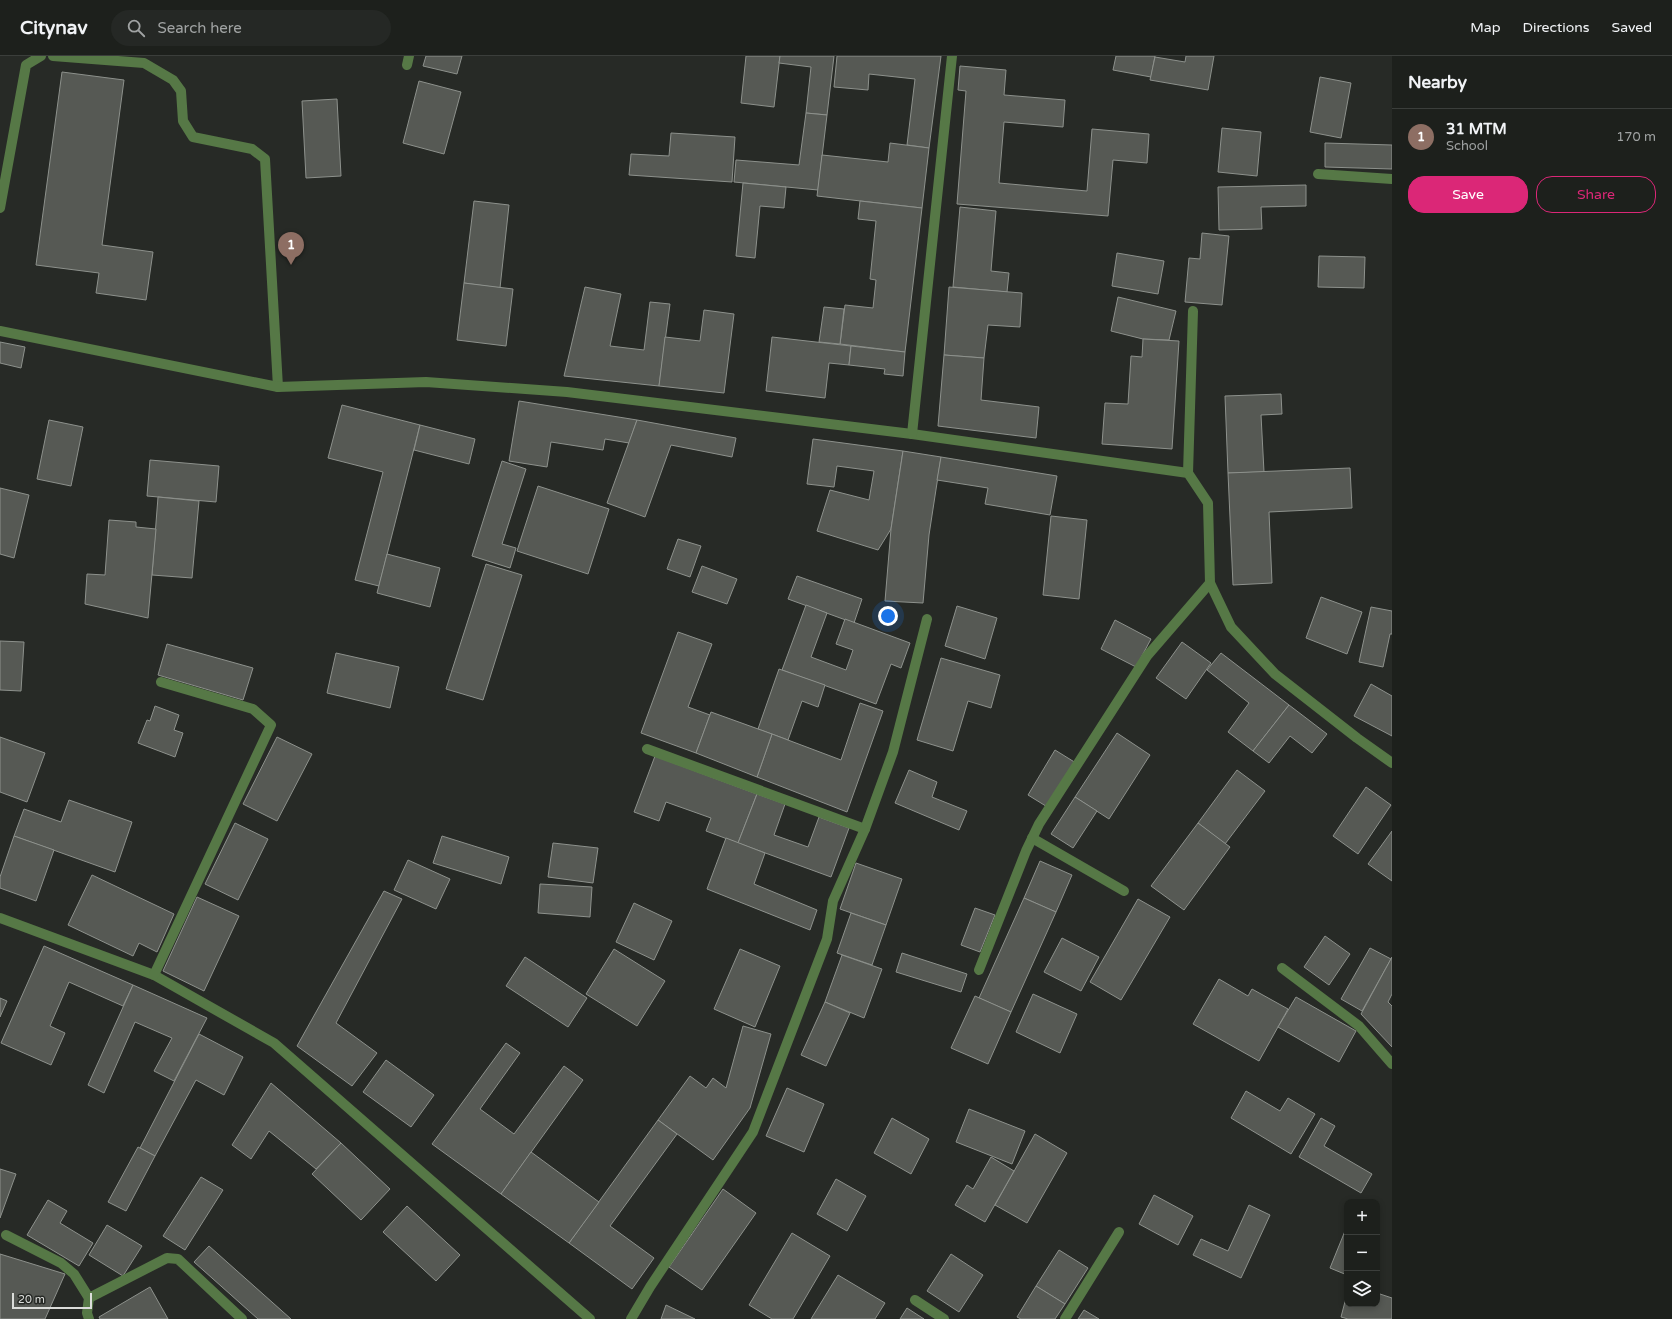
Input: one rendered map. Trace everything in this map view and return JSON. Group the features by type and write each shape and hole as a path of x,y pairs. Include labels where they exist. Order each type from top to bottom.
{"street":[{"path":"0,208 26,65 41,56"},
{"path":"53,56 144,63 173,80 181,91 183,120 193,137 252,149 265,159 278,387"},
{"path":"912,434 952,56"},
{"path":"1318,174 1392,179"},
{"path":"1193,311 1188,473 1208,503 1210,583 1231,627 1275,674 1357,738 1392,763"},
{"path":"0,332 278,387 426,382 567,392 912,434 1188,473"},
{"path":"979,970 1032,838 1147,656 1210,583"},
{"path":"631,1319 650,1287 753,1132 827,939 833,901 865,829 893,752 927,619"},
{"path":"154,975 271,725 253,708 160,682"},
{"path":"647,749 865,829"},
{"path":"1032,838 1124,891"},
{"path":"0,918 154,975 274,1043 590,1319"},
{"path":"1282,968 1359,1026 1392,1064"},
{"path":"1065,1319 1119,1232"},
{"path":"6,1235 61,1263 74,1274 89,1298 87,1313 89,1319"},
{"path":"89,1298 167,1258 178,1259 242,1319"},
{"path":"914,1300 944,1319"}],"building":[{"path":"426,56 462,56 457,74 423,66"},
{"path":"746,56 780,56 774,107 741,103"},
{"path":"780,56 834,56 827,115 806,113 811,67 779,63"},
{"path":"837,56 941,56 929,148 907,145 915,79 869,74 868,90 834,87"},
{"path":"1116,56 1155,56 1151,77 1113,70"},
{"path":"1186,56 1214,56 1208,90 1150,80 1155,57 1185,62"},
{"path":"960,66 1006,70 1004,95 1065,100 1063,127 1004,122 999,183 1087,191 1092,129 1149,134 1147,163 1113,160 1108,216 957,204 966,91 958,90"},
{"path":"62,72 124,80 102,245 153,252 146,300 96,293 99,273 36,265"},
{"path":"1320,77 1351,83 1341,138 1310,132"},
{"path":"419,81 461,92 444,154 403,143"},
{"path":"337,99 341,176 306,178 302,101"},
{"path":"806,113 827,115 818,190 734,182 736,160 799,165"},
{"path":"1222,128 1261,132 1257,176 1218,172"},
{"path":"671,133 735,137 732,182 629,175 631,154 669,156"},
{"path":"890,143 929,148 922,208 817,196 822,155 888,162"},
{"path":"1325,143 1392,145 1392,169 1325,167"},
{"path":"743,183 786,187 784,208 760,206 755,258 736,256"},
{"path":"1306,185 1306,206 1261,207 1262,229 1219,230 1218,187"},
{"path":"474,201 509,205 500,288 464,283"},
{"path":"860,201 922,208 905,352 840,344 845,305 873,308 876,280 870,279 876,221 858,219"},
{"path":"960,207 996,211 991,271 1009,273 1007,292 953,287"},
{"path":"1202,233 1229,236 1222,305 1185,302 1189,258 1200,259"},
{"path":"1117,253 1164,261 1158,294 1112,286"},
{"path":"1319,256 1365,257 1364,288 1318,287"},
{"path":"464,283 513,289 506,346 457,340"},
{"path":"585,287 621,294 610,346 644,350 650,302 670,304 659,386 564,376"},
{"path":"949,287 1022,293 1020,327 988,325 984,358 944,355"},
{"path":"1118,297 1176,311 1169,340 1143,339 1111,331"},
{"path":"824,307 844,309 840,344 819,342"},
{"path":"704,310 734,314 724,393 659,386 665,337 700,341"},
{"path":"772,337 851,346 849,365 829,363 825,398 766,391"},
{"path":"1143,339 1179,341 1172,449 1102,444 1105,403 1128,404 1131,356 1142,357"},
{"path":"0,342 25,347 21,368 0,363"},
{"path":"851,346 905,352 903,376 884,374 885,369 849,365"},
{"path":"944,355 984,358 981,400 1039,407 1036,438 938,426"},
{"path":"1281,394 1282,414 1261,415 1264,472 1228,473 1225,396"},
{"path":"519,401 637,420 629,443 605,439 603,450 551,442 547,467 509,461"},
{"path":"342,405 420,425 379,586 355,580 383,472 328,458"},
{"path":"49,420 83,427 71,486 37,479"},
{"path":"637,420 736,438 732,457 671,445 645,517 607,503"},
{"path":"420,425 475,439 469,464 414,450"},
{"path":"813,439 903,451 891,529 878,550 817,531 830,490 869,500 874,471 837,466 834,487 807,484"},
{"path":"903,451 941,457 929,535 923,603 885,601 891,529"},
{"path":"941,457 1057,476 1050,515 985,504 988,488 937,480"},
{"path":"150,460 219,466 216,502 147,496"},
{"path":"502,461 526,469 502,544 516,548 510,568 472,556"},
{"path":"1350,468 1352,508 1269,512 1272,583 1233,585 1228,473"},
{"path":"538,486 609,509 588,574 517,551"},
{"path":"0,488 29,495 14,558 0,554"},
{"path":"158,497 199,501 192,578 152,575"},
{"path":"1051,516 1087,520 1079,599 1043,595"},
{"path":"109,520 136,522 136,527 156,529 148,618 85,604 87,574 105,575"},
{"path":"678,539 701,546 690,577 667,569"},
{"path":"387,554 440,568 430,607 377,593"},
{"path":"486,564 522,575 483,700 446,689"},
{"path":"702,566 737,579 727,604 692,592"},
{"path":"797,576 862,599 854,623 788,599"},
{"path":"1321,597 1362,612 1347,654 1306,638"},
{"path":"806,605 827,613 811,657 846,670 853,650 836,644 845,619 910,643 901,668 891,664 876,704 782,670"},
{"path":"957,606 997,618 985,659 945,646"},
{"path":"1371,607 1392,611 1392,634 1390,634 1383,667 1359,662"},
{"path":"1115,620 1151,639 1136,667 1101,649"},
{"path":"678,632 712,644 688,707 710,715 696,753 641,733"},
{"path":"0,641 24,642 21,691 0,690"},
{"path":"1182,642 1211,663 1186,699 1156,678"},
{"path":"167,644 253,668 243,700 158,675"},
{"path":"336,653 399,667 390,708 327,693"},
{"path":"1221,653 1289,705 1253,751 1228,732 1249,703 1207,670"},
{"path":"941,658 1000,675 991,708 968,701 953,751 917,740"},
{"path":"779,669 825,685 818,707 802,701 788,740 758,729"},
{"path":"1371,684 1392,696 1392,736 1354,716"},
{"path":"860,703 883,711 847,812 757,777 772,734 841,760"},
{"path":"1289,705 1327,734 1312,753 1290,736 1269,763 1253,751"},
{"path":"155,706 179,715 174,730 183,733 175,757 138,743 147,720 150,721"},
{"path":"711,712 772,734 757,777 696,753"},
{"path":"1117,733 1150,755 1109,819 1075,797"},
{"path":"0,737 45,753 27,802 0,792"},
{"path":"277,737 312,754 277,821 243,804"},
{"path":"1055,750 1076,763 1049,808 1028,795"},
{"path":"655,756 757,794 738,843 706,831 711,818 666,802 659,821 634,812"},
{"path":"909,770 937,782 932,797 967,811 959,830 895,803"},
{"path":"1237,770 1265,791 1225,844 1198,823"},
{"path":"1366,787 1391,805 1358,854 1333,836"},
{"path":"757,794 785,804 774,835 808,847 819,817 849,828 831,877 738,843"},
{"path":"1075,797 1097,811 1073,848 1051,834"},
{"path":"69,800 132,822 115,872 14,836 24,809 61,822"},
{"path":"235,823 268,839 238,900 205,884"},
{"path":"1198,823 1230,847 1184,910 1151,886"},
{"path":"1392,831 1392,881 1368,864"},
{"path":"14,836 54,850 36,901 0,888 0,877"},
{"path":"442,836 509,857 501,884 433,863"},
{"path":"726,838 765,853 754,884 817,910 810,930 707,889"},
{"path":"553,843 598,848 593,883 548,877"},
{"path":"408,860 450,879 436,909 394,890"},
{"path":"1040,861 1072,875 1056,912 1024,898"},
{"path":"856,863 902,879 886,925 840,909"},
{"path":"92,875 174,914 157,952 139,943 133,956 68,925"},
{"path":"540,884 592,887 590,917 538,913"},
{"path":"384,891 402,899 336,1023 377,1053 352,1086 297,1046"},
{"path":"197,897 239,916 204,991 163,971"},
{"path":"1024,898 1056,912 1011,1012 979,998"},
{"path":"1138,899 1170,917 1121,1000 1090,982"},
{"path":"634,903 672,921 654,960 616,942"},
{"path":"975,908 995,915 980,952 961,945"},
{"path":"851,913 886,925 872,965 837,953"},
{"path":"1325,936 1350,954 1329,985 1304,967"},
{"path":"1062,938 1099,957 1081,991 1044,972"},
{"path":"44,946 133,985 123,1006 69,982 50,1026 65,1033 51,1065 1,1043"},
{"path":"1370,948 1391,959 1362,1011 1341,999"},
{"path":"614,949 665,981 637,1026 586,994"},
{"path":"740,949 780,966 755,1027 714,1009"},
{"path":"902,953 967,974 961,992 896,972"},
{"path":"842,955 882,969 864,1018 825,1002"},
{"path":"525,957 587,998 568,1027 506,986"},
{"path":"1392,957 1392,994 1388,1002 1392,1006 1392,1047 1361,1014"},
{"path":"1219,979 1248,996 1252,989 1288,1009 1259,1061 1193,1024"},
{"path":"133,985 207,1018 174,1081 154,1071 172,1038 135,1022 104,1093 88,1085"},
{"path":"1033,994 1077,1014 1060,1053 1016,1032"},
{"path":"975,996 1011,1012 988,1064 951,1048"},
{"path":"1296,997 1356,1031 1339,1062 1278,1027"},
{"path":"0,998 7,1001 0,1017"},
{"path":"825,1002 850,1013 826,1066 801,1055"},
{"path":"743,1026 771,1034 750,1108 713,1160 658,1120 690,1076 706,1088 713,1078 726,1088"},
{"path":"199,1034 243,1057 224,1095 196,1080 155,1156 140,1148"},
{"path":"506,1043 520,1053 480,1109 514,1134 564,1066 583,1080 501,1194 432,1144"},
{"path":"386,1060 434,1095 411,1127 363,1092"},
{"path":"271,1083 341,1143 316,1169 269,1131 251,1159 232,1145"},
{"path":"787,1088 824,1104 804,1152 766,1136"},
{"path":"1246,1091 1280,1111 1288,1098 1315,1114 1291,1154 1231,1118"},
{"path":"969,1109 1025,1131 1012,1164 956,1142"},
{"path":"892,1118 929,1139 911,1174 874,1153"},
{"path":"1321,1118 1335,1126 1324,1146 1372,1174 1361,1193 1299,1157"},
{"path":"658,1120 677,1134 610,1226 654,1258 632,1289 569,1243"},
{"path":"1035,1134 1067,1153 1027,1223 995,1205"},
{"path":"341,1143 390,1189 361,1220 312,1174"},
{"path":"138,1147 155,1156 126,1211 108,1202"},
{"path":"531,1152 599,1202 569,1243 501,1194"},
{"path":"991,1157 1014,1171 985,1222 955,1205 967,1185 973,1189"},
{"path":"0,1169 16,1174 0,1218"},
{"path":"201,1177 223,1190 185,1250 163,1236"},
{"path":"836,1179 866,1196 847,1231 817,1214"},
{"path":"723,1189 756,1213 702,1290 669,1267"},
{"path":"1154,1195 1193,1216 1178,1245 1139,1224"},
{"path":"48,1200 67,1211 60,1223 93,1243 79,1266 27,1235"},
{"path":"1249,1205 1270,1215 1241,1278 1193,1255 1201,1239 1228,1251"},
{"path":"407,1206 460,1255 436,1281 383,1232"},
{"path":"107,1225 142,1246 123,1276 89,1255"},
{"path":"792,1233 830,1256 793,1319 772,1319 749,1305"},
{"path":"1344,1233 1344,1274 1330,1268"},
{"path":"209,1246 291,1319 258,1319 194,1262"},
{"path":"1059,1250 1088,1268 1065,1304 1036,1286"},
{"path":"0,1254 65,1274 45,1319 0,1319"},
{"path":"951,1254 983,1275 959,1312 927,1291"},
{"path":"838,1275 885,1303 875,1319 811,1319"},
{"path":"1036,1286 1065,1304 1055,1319 1021,1319 1017,1317"},
{"path":"150,1287 168,1319 100,1319 99,1317"},
{"path":"1380,1294 1392,1298 1392,1319 1348,1319 1341,1317 1344,1306 1344,1307 1380,1307"},
{"path":"666,1305 695,1319 661,1319"},
{"path":"907,1308 924,1319 900,1319"},
{"path":"1084,1310 1099,1319 1078,1319"}],"place":[{"name":"31 MTM","path":"291,265"}]}
